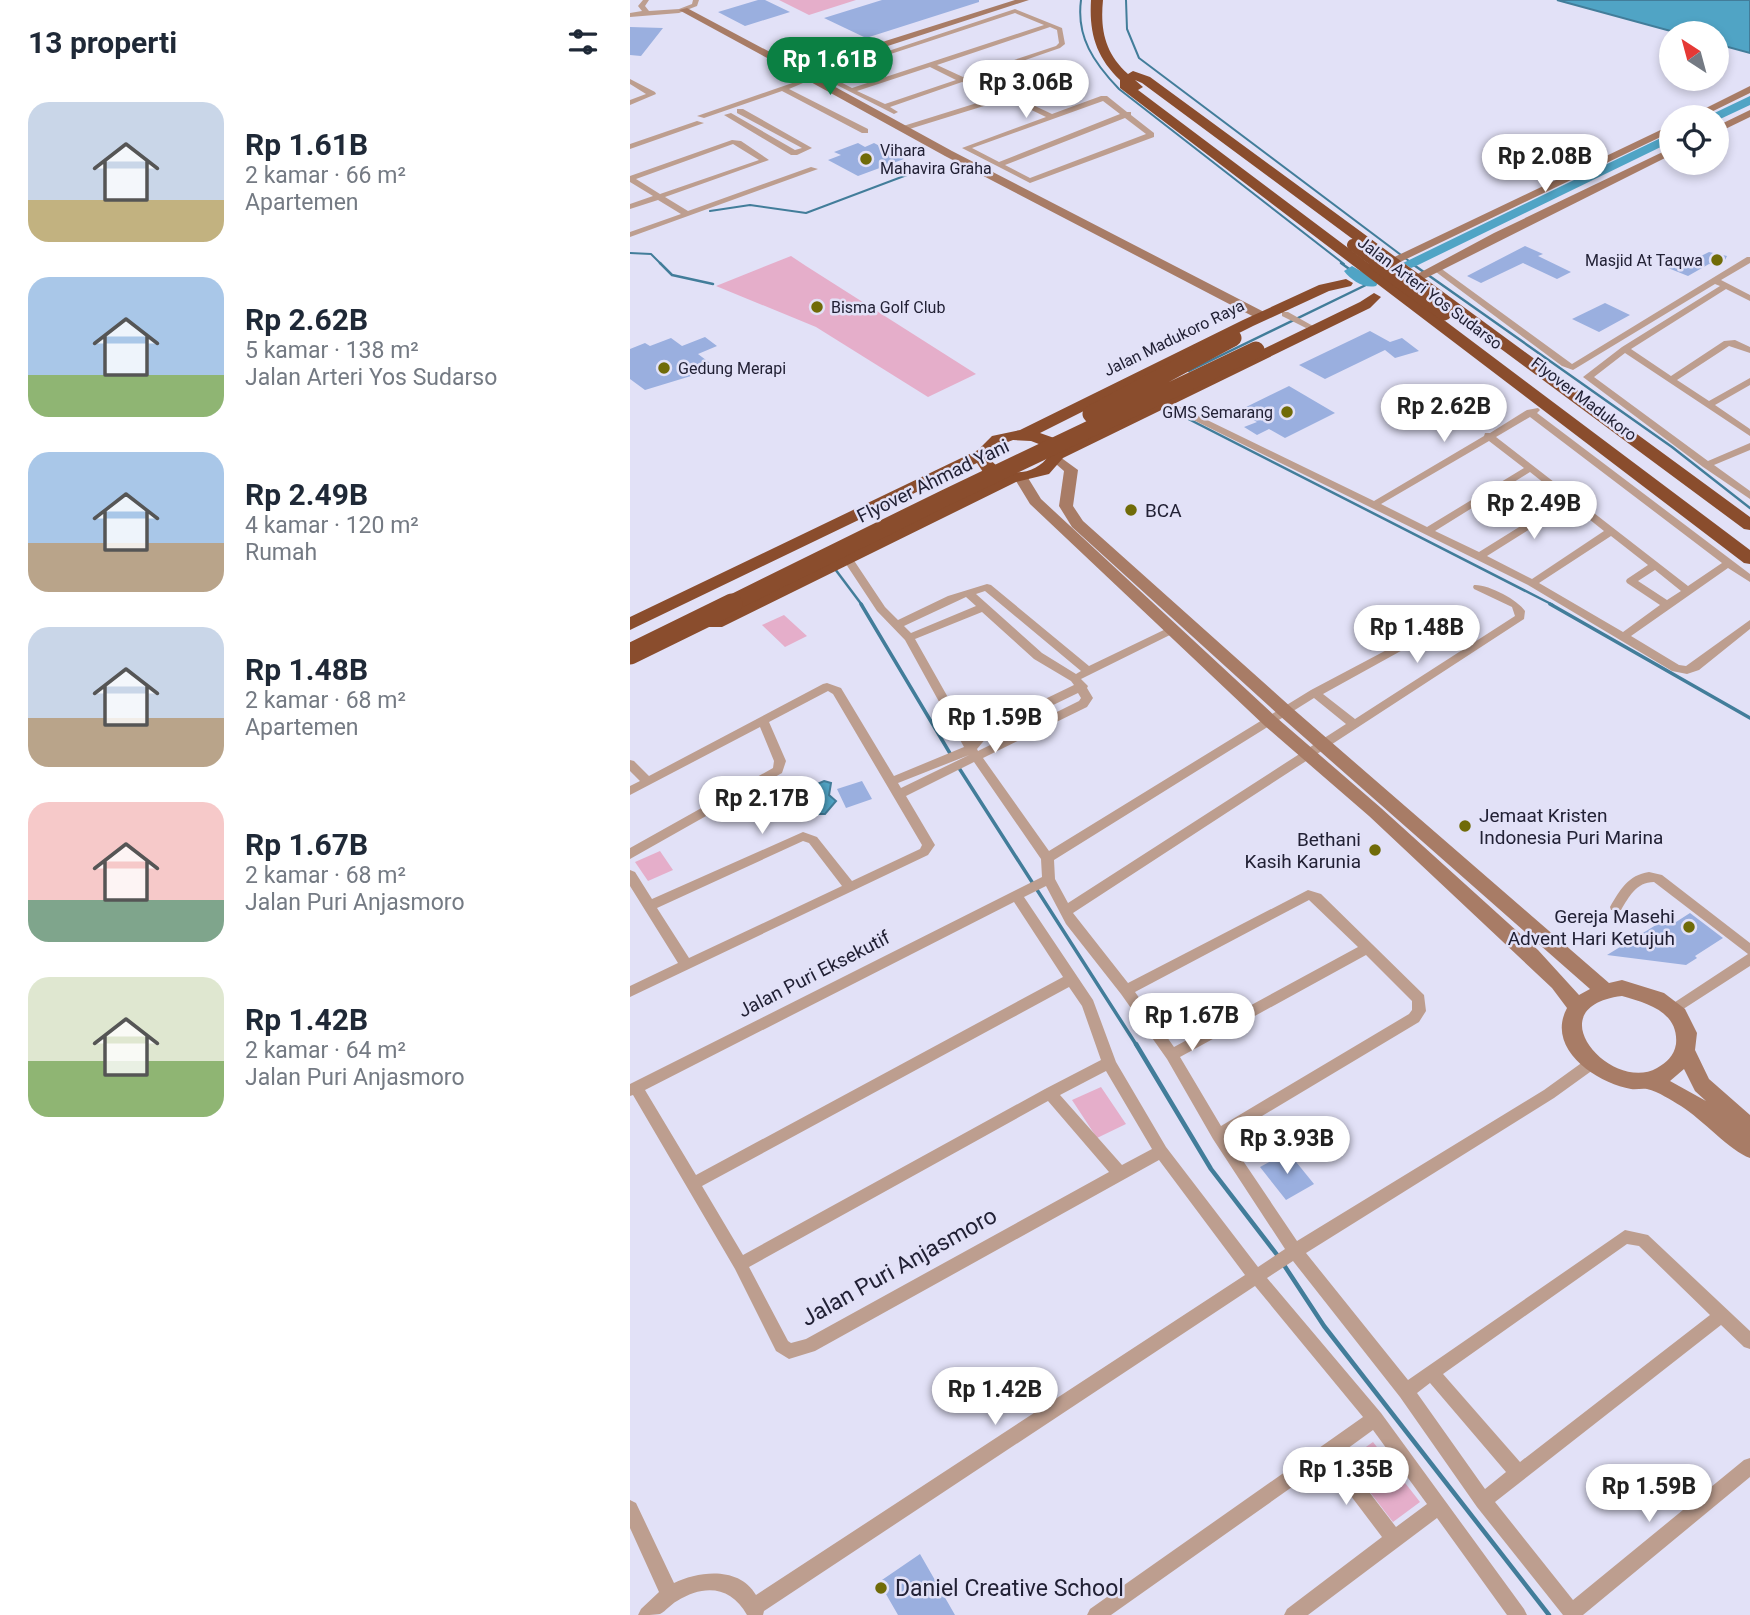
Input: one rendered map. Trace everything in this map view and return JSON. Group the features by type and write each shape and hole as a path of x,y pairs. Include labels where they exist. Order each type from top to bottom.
{"highway":[{"path":"1097,0 1095,28 1099,43 1111,65 1129,77 1146,80 1427,273 1750,525"},
{"path":"1107,0 1103,26 1107,40 1129,77"},
{"name":"Flyover Madukoro","path":"1129,77 1750,541"},
{"name":"Jalan Arteri Yos Sudarso","path":"1129,77 1124,85 1392,289 1538,408 1750,559"},
{"name":"Jalan Madukoro Raya","path":"1233,338 1287,315 1401,256"},
{"path":"1307,325 1427,273"},
{"name":"Jalan Madukoro Raya","path":"1000,469 986,448 998,440 1023,435 1255,320 1324,288 1348,282"},
{"path":"639,623 835,549 1000,469 1044,471 1053,450 1161,406 1369,303 1374,297"},
{"name":"Flyover Madukoro","path":"1441,312 1750,548"},
{"name":"Flyover Ahmad Yani","path":"630,654 945,498 1307,325"},
{"name":"Flyover Ahmad Yani","path":"630,639 1008,457 1233,338"},
{"path":"1023,435 1053,450"},
{"path":"630,664 666,642 823,569 835,549 1000,469"},
{"path":"639,623 666,642"}],"street":[{"path":"646,0 641,6 646,11"},
{"path":"630,15 646,11 678,12 695,5 696,0"},
{"path":"630,147 799,79 1024,0"},
{"path":"884,107 1059,46 1062,44 1060,29 1020,11 1013,11 822,74 884,107 894,112"},
{"path":"678,12 799,79 1255,320"},
{"path":"852,90 1051,25"},
{"path":"934,62 1059,124"},
{"path":"1025,75 1068,94"},
{"path":"630,141 698,119 710,117 711,120 729,115 792,93 799,79"},
{"path":"799,79 903,129 1255,320"},
{"path":"630,81 652,94 630,103"},
{"path":"903,129 933,124 1047,84"},
{"path":"782,88 865,131"},
{"path":"1717,105 1750,89"},
{"path":"1104,98 1128,114 1151,135 1031,181 967,148 1046,117 1104,98"},
{"path":"729,115 794,152 808,149 740,111"},
{"path":"1729,124 1750,113"},
{"path":"998,165 1128,114"},
{"path":"915,136 933,124"},
{"name":"Jalan Madukoro Raya","path":"1401,256 1659,134"},
{"path":"630,179 733,142 764,159 630,207"},
{"path":"1626,151 1647,160"},
{"path":"1659,156 1498,234 1427,273 1572,367 1579,366 1750,258"},
{"path":"630,235 814,169"},
{"path":"630,179 687,214"},
{"path":"630,188 675,218"},
{"path":"1714,281 1750,298"},
{"path":"1726,286 1589,374 1589,379 1750,496"},
{"path":"1287,315 1307,325"},
{"path":"1673,378 1729,343 1750,350"},
{"path":"1626,349 1673,378 1750,433"},
{"path":"1711,404 1750,381"},
{"path":"1161,406 1429,530 1532,583 1676,668 1687,670 1698,664 1750,623"},
{"path":"1376,504 1488,435 1538,408 1750,579"},
{"path":"1488,435 1687,590"},
{"path":"1706,465 1750,446"},
{"path":"1053,450 1071,470 1066,506 1077,524 1324,744 1383,808 1559,983 1577,1007"},
{"path":"1429,530 1531,468"},
{"path":"1000,469 1270,722 1308,754 1383,808 1604,990"},
{"path":"1479,556 1571,499"},
{"path":"1532,583 1611,531"},
{"path":"835,549 881,609 909,638 974,753 1048,858"},
{"path":"1624,636 1728,563"},
{"path":"1656,565 1632,581 1667,605"},
{"path":"898,625 967,592 987,587 1088,671"},
{"path":"1065,912 1520,617 1516,605 1478,587"},
{"path":"900,794 946,766 1083,704 1087,696 1078,682 1038,656 967,592"},
{"path":"909,638 984,607"},
{"path":"1006,629 1025,619"},
{"path":"974,753 983,734 1078,682 1088,671 1172,631"},
{"path":"1402,647 1315,693 1048,858 1042,882 1126,990 1172,1055 1292,1254 1406,1391 1483,1501 1573,1614 1750,1466"},
{"path":"630,791 827,687 833,688 900,794 927,841 928,848 630,992"},
{"path":"1315,693 1354,724"},
{"path":"630,854 778,770 780,761 763,721"},
{"path":"630,764 648,782"},
{"path":"892,781 946,766"},
{"path":"649,906 803,836 813,840 850,887"},
{"path":"630,875 686,964"},
{"path":"1616,906 1632,882 1647,876 1657,878 1750,950"},
{"name":"Jalan Puri Eksekutif","path":"633,1089 1042,882"},
{"path":"1018,894 1088,1004 1110,1063 1161,1151 1375,1419 1518,1615"},
{"path":"1126,990 1308,895 1316,897 1419,999 1419,1011 1414,1018 1218,1135"},
{"path":"1172,1055 1367,948"},
{"path":"1674,1010 1750,959"},
{"path":"693,1184 1072,979"},
{"path":"1750,1128 1702,1085 1687,1054 1688,1039 1684,1024 1674,1010 1659,999 1642,991 1622,988 1604,990 1588,996 1577,1007 1572,1021 1573,1035 1580,1050 1592,1063 1609,1073 1628,1079 1647,1080 1675,1090 1693,1101 1750,1149"},
{"path":"1647,1080 1665,1075 1678,1066 1687,1054"},
{"path":"740,1264 1050,1093 1110,1063"},
{"path":"647,1615 669,1593 688,1584 717,1583 742,1593 755,1611 1292,1254 1549,1094 1592,1063"},
{"name":"Jalan Puri Anjasmoro","path":"633,1089 740,1264 782,1346 789,1351 809,1346 1161,1151"},
{"path":"1050,1093 1119,1173"},
{"path":"1406,1391 1625,1237 1643,1240 1750,1342"},
{"path":"1483,1501 1722,1315"},
{"path":"1432,1373 1518,1473"},
{"path":"1096,1615 1375,1419"},
{"path":"1328,1452 1394,1539"},
{"path":"1293,1615 1438,1506"},
{"path":"630,1509 669,1593"}],"shaded area":[{"path":"779,0 856,0 809,15"},
{"name":"Bisma Golf Club","path":"791,256 976,374 928,397 816,327 716,286"},
{"path":"784,615 807,636 785,647 762,625"},
{"path":"660,851 673,870 648,881 635,862"},
{"path":"1101,1087 1126,1124 1097,1138 1072,1100"},
{"path":"1373,1442 1420,1502 1393,1522 1346,1461"}],"water":[{"path":"1557,0 1750,0 1750,53 1729,47 1729,21 1659,21 1659,28"},
{"path":"824,781 831,783 829,795 836,801 825,814 817,814 813,809 817,796 813,789"}],"building":[{"path":"765,0 790,12 745,26 718,12"},
{"path":"882,0 979,2 866,38 824,18"},
{"path":"630,27 663,28 641,56 630,55"},
{"name":"Vihara Mahavira Graha","path":"858,143 865,147 874,143 904,159 858,176 828,160 841,155 834,152"},
{"path":"1525,246 1543,254 1538,256 1571,272 1557,279 1523,263 1481,283 1467,276"},
{"path":"1709,252 1727,256 1722,266 1709,264 1688,276 1668,268 1688,257 1695,259"},
{"path":"1605,303 1630,315 1599,332 1572,319"},
{"path":"1370,331 1390,342 1402,338 1419,351 1395,358 1385,350 1325,379 1299,365"},
{"name":"Gedung Merapi","path":"705,337 717,346 698,354 710,363 687,373 691,376 645,390 630,379 630,349 645,343 650,346 671,338 682,346"},
{"name":"GMS Semarang","path":"1289,386 1335,413 1285,438 1269,429 1257,435 1244,427 1257,422 1238,411"},
{"path":"862,781 872,799 846,808 837,789"},
{"path":"1690,913 1723,938 1686,965 1607,955 1669,917 1676,922"},
{"path":"1288,1152 1314,1184 1286,1200 1260,1167"},
{"path":"920,1554 955,1615 898,1615 879,1582"}],"waterway":[{"path":"1081,0 1084,38 1095,59 1119,89 1344,264"},
{"path":"1126,0 1127,29 1139,58 1413,264"},
{"path":"1729,110 1750,100"},
{"path":"1411,263 1659,143"},
{"path":"710,211 750,205 806,213 936,164"},
{"path":"630,253 651,254 672,275 713,284"},
{"path":"1341,263 1352,271"},
{"path":"1411,263 1672,447 1750,508"},
{"path":"1352,271 1370,283"},
{"path":"1189,371 1370,283"},
{"path":"1165,407 1553,605"},
{"path":"835,569 862,605"},
{"path":"861,604 951,755"},
{"path":"1550,604 1750,718"},
{"path":"959,768 1137,1046"},
{"path":"1136,1044 1211,1169 1278,1256"},
{"path":"1282,1262 1324,1326 1549,1615"}],"place":[{"name":"Vihara Mahavira Graha","path":"866,159"},
{"name":"Masjid At Taqwa","path":"1717,260"},
{"name":"Bisma Golf Club","path":"817,307"},
{"name":"Gedung Merapi","path":"664,368"},
{"name":"GMS Semarang","path":"1287,412"},
{"name":"BCA","path":"1131,510"},
{"name":"Jemaat Kristen Indonesia Puri Marina","path":"1465,826"},
{"name":"Bethani Kasih Karunia","path":"1375,850"},
{"name":"Gereja Masehi Advent Hari Ketujuh","path":"1689,927"},
{"name":"Daniel Creative School","path":"881,1588"}]}
